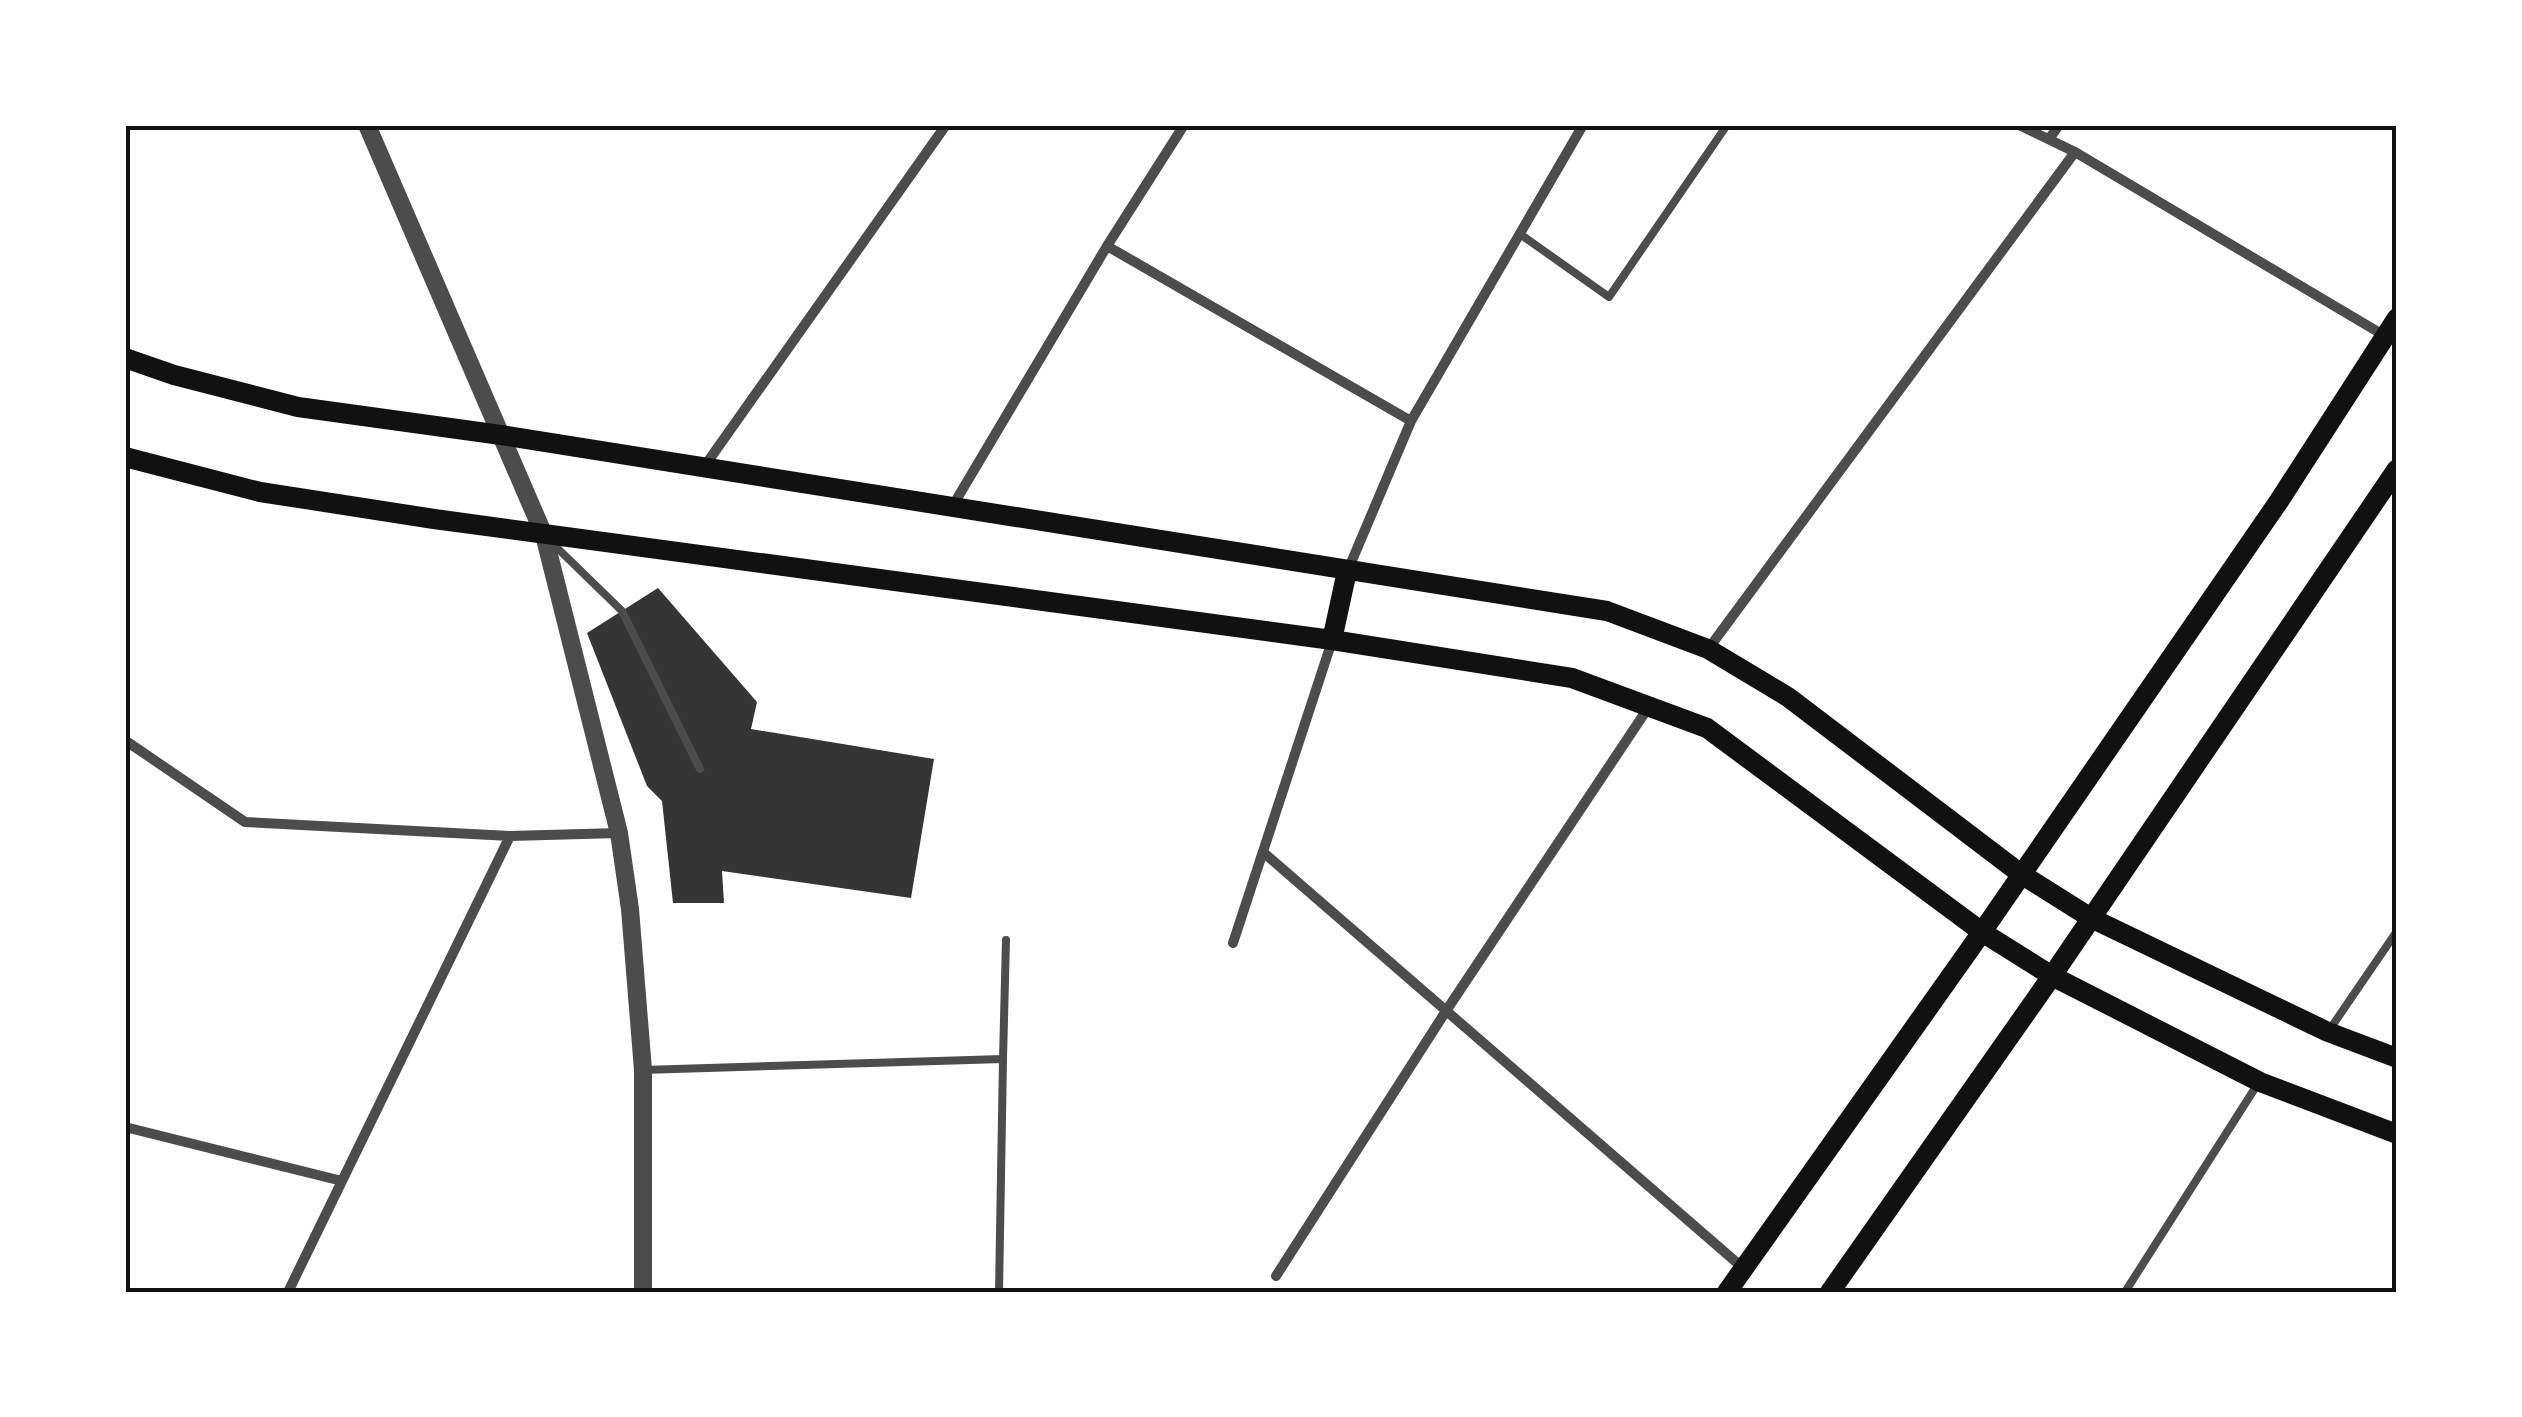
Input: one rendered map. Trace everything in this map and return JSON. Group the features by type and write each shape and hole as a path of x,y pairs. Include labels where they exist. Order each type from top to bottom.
{"main road":[{"path":"1728,1292 2279,501 2392,327"},
{"path":"125,358 174,375 298,407 501,435 1606,611 1708,649 1788,697 2021,874 2092,918 2328,1032 2397,1058"},
{"path":"125,457 260,492 544,535 1332,640 1572,678 1707,728 1982,932 2052,976 2260,1082 2397,1134"},
{"path":"1830,1292 2092,918 2397,469"},
{"path":"1332,640 1347,571"}],"street":[{"path":"368,125 544,535 620,833 643,1070 643,1292"},
{"path":"703,468 946,125"},
{"path":"952,508 1107,246 1184,125"},
{"path":"1347,571 1411,421 1583,125"},
{"path":"2019,125 2392,327"},
{"path":"2049,140 2059,125"},
{"path":"1708,649 2075,152"},
{"path":"1107,246 1411,421"},
{"path":"1233,943 1332,640"},
{"path":"1276,1276 1446,1010 1650,705"},
{"path":"126,744 245,822 510,836 620,833"},
{"path":"288,1292 510,836"},
{"path":"1263,852 1744,1268"},
{"path":"125,1127 342,1180"}],"lane":[{"path":"1520,234 1608,297 1727,125"},
{"path":"544,535 622,611 700,769"},
{"path":"2328,1032 2397,930"},
{"path":"998,1292 1006,940"},
{"path":"643,1070 1003,1059"},
{"path":"2125,1292 2260,1082"}],"building":[{"path":"658,588 757,702 751,729 934,759 911,898 722,871 724,903 673,903 662,801 647,786 587,633"}]}
